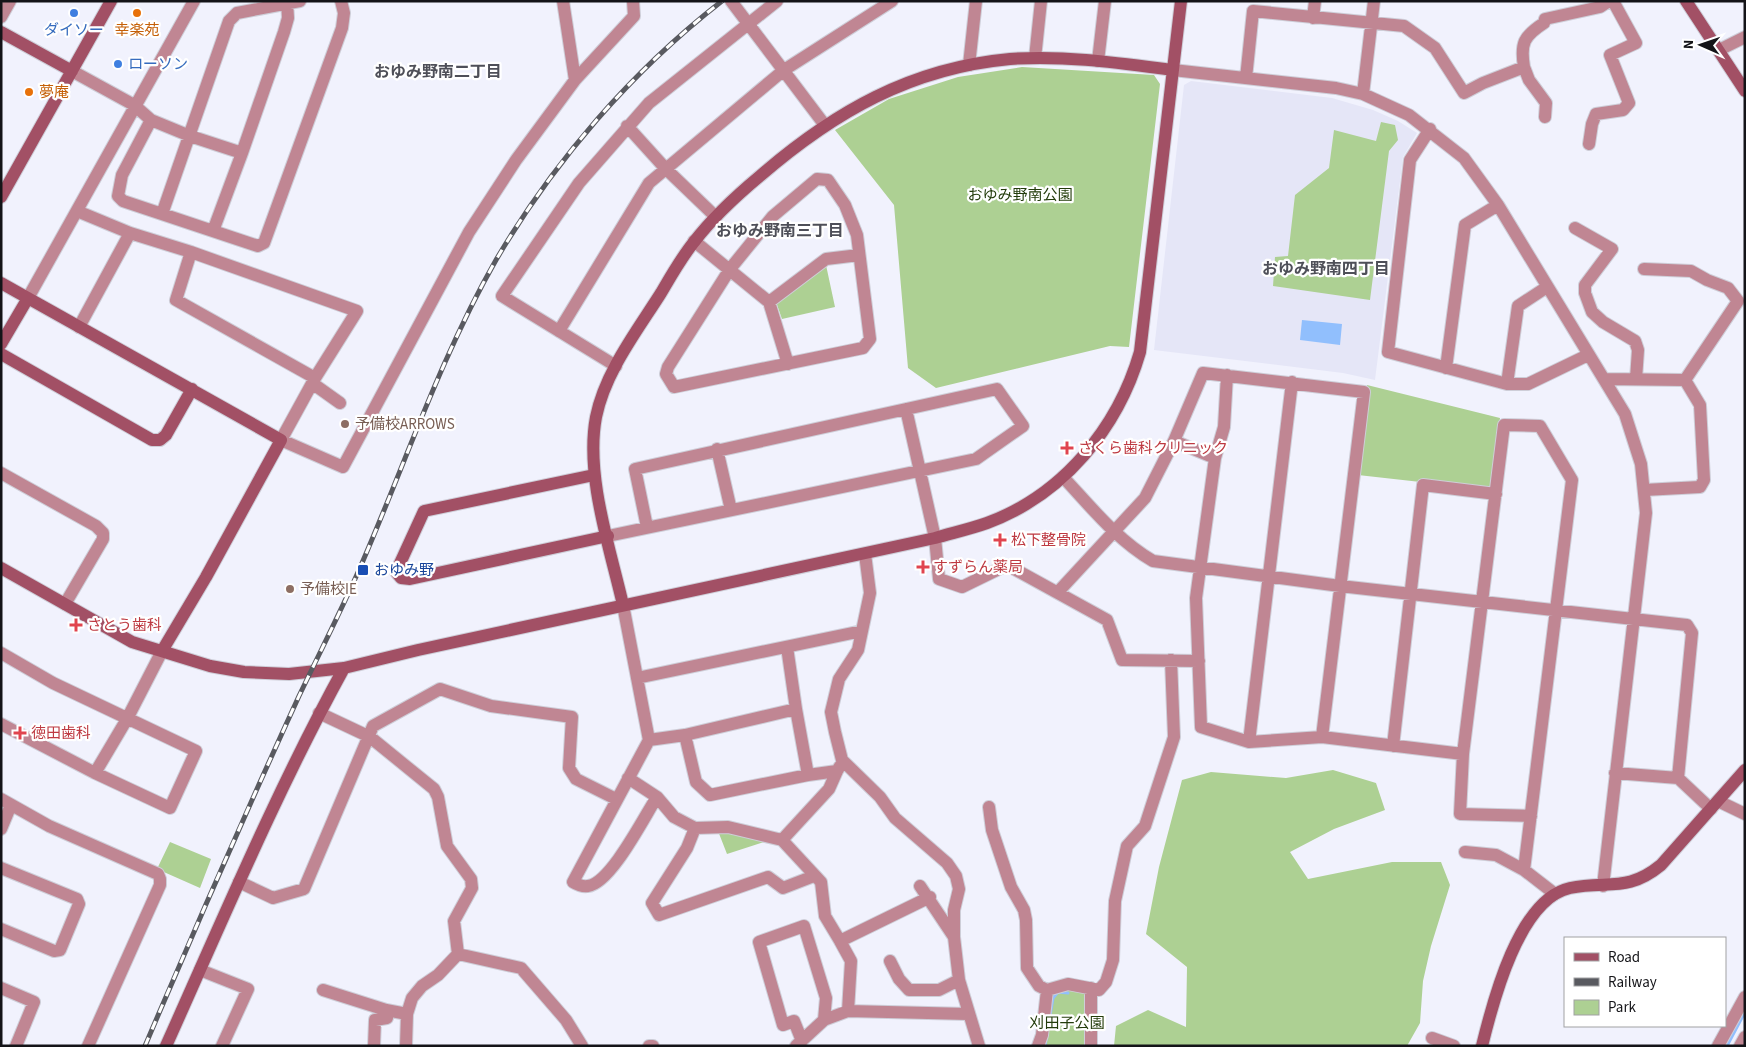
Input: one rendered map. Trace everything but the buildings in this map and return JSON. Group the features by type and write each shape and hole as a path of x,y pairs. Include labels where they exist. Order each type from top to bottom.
{"street":[{"path":"1,18 10,1"},
{"path":"1,197 111,1"},
{"path":"1,344 194,1"},
{"path":"162,214 229,21 237,13 300,1"},
{"path":"151,120 122,175 118,196 123,201 258,246 264,244 342,28 344,13 341,1"},
{"path":"563,1 576,80"},
{"path":"1,283 281,440 343,467 469,232 516,160 576,80 634,16 633,1"},
{"path":"731,1 824,124"},
{"path":"616,366 502,296 579,183 649,103 778,1"},
{"path":"559,331 649,183 784,70 892,1"},
{"path":"969,65 976,2 970,1"},
{"path":"1035,58 1041,1"},
{"path":"1098,60 1105,1"},
{"path":"1,568 132,642 210,666 244,672 289,674 344,668 865,554 935,538 988,523 1026,503 1063,477 1092,447 1118,409 1133,376 1140,352 1181,1"},
{"path":"1313,18 1314,1"},
{"path":"1363,94 1374,1"},
{"path":"1545,117 1546,103 1529,80 1524,67 1522,54 1524,41 1530,32 1544,23 1545,18 1583,6 1600,6 1609,1"},
{"path":"1590,144 1592,124 1596,114 1623,110 1629,103 1610,55 1636,43 1613,1"},
{"path":"1686,1 1745,91"},
{"path":"213,231 284,32 288,18 287,3"},
{"path":"1246,78 1253,6 1313,18 1404,26 1435,48 1464,93 1483,83 1524,67"},
{"path":"1,32 134,105 151,120 190,136 242,153"},
{"path":"1719,50 1745,37"},
{"path":"657,797 611,872 591,886 582,886 573,882 649,740 623,606 594,475 592,456 600,400 616,366 694,241 716,217 780,158 824,124 895,87 969,65 1035,58 1098,60 1336,88 1363,94 1409,115 1430,129 1464,158 1498,205 1625,414 1634,441 1644,490 1644,541 1603,886"},
{"path":"628,126 665,168 716,217"},
{"path":"1430,129 1410,160 1388,352 1508,384 1528,384 1588,355"},
{"path":"817,179 828,180 845,205 857,235 859,255 870,339 863,348 674,387 666,374 668,366 730,269 773,216 817,179"},
{"path":"1446,368 1465,225 1498,205"},
{"path":"77,211 130,233 191,252 357,311 314,381 210,571 162,651 127,720 95,773"},
{"path":"1575,228 1612,249 1585,285 1585,293 1592,312 1603,322 1634,340 1638,350 1636,379"},
{"path":"79,327 130,233"},
{"path":"694,241 769,302 788,364"},
{"path":"191,252 176,300 314,381 340,403"},
{"path":"769,302 826,259 859,255"},
{"path":"1644,269 1691,270 1707,280 1728,288 1742,301 1685,380"},
{"path":"1508,384 1518,306 1547,287"},
{"path":"1,354 152,440 160,440 166,435 192,389"},
{"path":"1058,592 1115,533 1145,498 1174,441 1203,373 1364,392 1322,737"},
{"path":"1227,375 1224,427 1215,458 1196,598 1201,727 1249,742 1322,737 1464,754"},
{"path":"1604,379 1685,380"},
{"path":"1644,490 1700,487 1704,480 1700,405 1685,380"},
{"path":"1249,742 1292,382"},
{"path":"594,475 424,511 396,572 401,578 410,579 647,527 976,459 1023,426 997,388 716,449 635,469 647,527"},
{"path":"906,409 935,538 940,579 962,587 1007,565 1107,620 1122,660 1199,661"},
{"path":"1524,870 1531,816 1572,480 1540,426 1504,425 1464,754 1460,814 1531,816"},
{"path":"1174,441 1215,458"},
{"path":"716,449 731,510"},
{"path":"1,473 96,526 103,533 103,539 65,604"},
{"path":"1063,477 1115,533 1134,550 1153,561 1340,586 1482,600 1634,621 1687,625 1692,633 1678,778"},
{"path":"1393,746 1423,485 1496,494"},
{"path":"782,840 829,789 840,765 831,712 839,679 858,650 870,593 865,554"},
{"path":"637,678 862,631"},
{"path":"788,647 796,708 808,775"},
{"path":"1,653 53,683 127,720 196,750 170,808 95,773 1,724"},
{"path":"989,807 992,830 1011,887 1024,910 1027,968 1038,986 1047,990 1068,984 1099,990 1106,982 1114,960 1115,900 1127,846 1146,826 1174,736 1171,660"},
{"path":"166,1046 239,882 319,713 344,668"},
{"path":"239,882 273,898 304,889 374,726 440,689 491,706 572,717 569,768 576,778 616,799"},
{"path":"649,740 685,735 796,708"},
{"path":"319,713 370,737 434,789 438,797 447,846 471,879 472,888 454,921 458,954"},
{"path":"685,735 696,782 710,795 808,775 840,765"},
{"path":"840,765 880,797 895,818 947,863 956,876 960,889 954,910 954,937 960,980 968,1014 979,1046"},
{"path":"1482,1046 1494,998 1527,923 1544,901 1570,888 1637,881 1651,874 1662,865 1745,770"},
{"path":"1615,773 1678,778 1714,805 1745,814"},
{"path":"628,778 657,797 674,816 694,828 728,827 782,840 821,882 825,916 851,961 848,1011"},
{"path":"1,829 6,802 49,826 158,874 160,885 88,1046"},
{"path":"694,828 687,848 652,903 659,915 768,877 783,888 814,876"},
{"path":"1465,852 1496,855 1524,870 1555,894"},
{"path":"1,868 77,899 80,904 60,950 54,951 1,929"},
{"path":"920,886 930,897 954,937"},
{"path":"840,941 930,897"},
{"path":"824,1020 826,998 804,926 759,942 783,1024 794,1021 799,1043 824,1020 848,1011 968,1014"},
{"path":"406,1046 407,1014 412,998 422,986 438,975 458,954"},
{"path":"458,954 522,968 566,1020 582,1046"},
{"path":"890,961 899,979 909,990 939,990 960,980"},
{"path":"200,970 248,989 222,1046"},
{"path":"1,988 34,1002 16,1046"},
{"path":"1091,988 1091,1046"},
{"path":"323,990 386,1010 407,1014"},
{"path":"1038,1046 1042,1035 1047,990"},
{"path":"924,991 925,1014"},
{"path":"1718,1046 1745,997"},
{"path":"374,1046 375,1020 387,1018 386,1010"},
{"path":"1740,1046 1745,1037"},
{"path":"1432,1038 1454,1046"}],"shaded area":[{"path":"1191,81 1332,98 1373,110 1398,121 1417,133 1403,157 1375,380 1343,373 1154,350 1184,85"}],"green space":[{"name":"おゆみ野南公園","path":"1022,67 1154,75 1160,84 1129,347 1110,346 936,388 908,368 894,205 835,130 889,99 958,77"},
{"path":"1381,122 1395,125 1398,140 1389,151 1370,300 1273,286 1275,257 1288,256 1295,195 1329,168 1334,130 1376,141"},
{"path":"826,265 835,307 782,319 776,302"},
{"path":"1367,385 1500,418 1492,490 1358,475"},
{"path":"1333,770 1376,783 1385,810 1334,829 1290,852 1308,879 1392,862 1441,862 1450,885 1431,946 1423,981 1420,1023 1407,1046 1114,1046 1116,1026 1148,1010 1186,1027 1187,967 1146,934 1159,867 1182,780 1211,772 1286,778"},
{"path":"718,831 767,841 727,854"},
{"path":"170,842 211,859 200,888 157,869"},
{"name":"刈田子公園","path":"1061,989 1088,992 1088,1046 1042,1046 1051,992"}],"water":[{"path":"1302,320 1342,324 1340,345 1300,340"}],"waterway":[{"path":"1045,1046 1053,998 1058,992 1068,993"},
{"path":"1727,1046 1745,1012"}],"railway":[{"path":"145,1046 299,696 359,570 457,335 496,260 543,188 597,120 657,57 722,1"}],"place":[{"name":"ダイソー","path":"74,13"},
{"name":"幸楽苑","path":"137,13"},
{"name":"ローソン","path":"118,64"},
{"name":"夢庵","path":"29,92"},
{"name":"予備校ARROWS","path":"345,424"},
{"name":"さくら歯科クリニック","path":"1067,448"},
{"name":"松下整骨院","path":"1000,540"},
{"name":"すずらん薬局","path":"923,567"},
{"name":"おゆみ野","path":"363,570"},
{"name":"予備校IE","path":"290,589"},
{"name":"さとう歯科","path":"76,625"},
{"name":"徳田歯科","path":"20,733"}],"district":[{"name":"おゆみ野南二丁目","path":"438,72"},
{"name":"おゆみ野南三丁目","path":"780,231"},
{"name":"おゆみ野南四丁目","path":"1326,269"}]}
